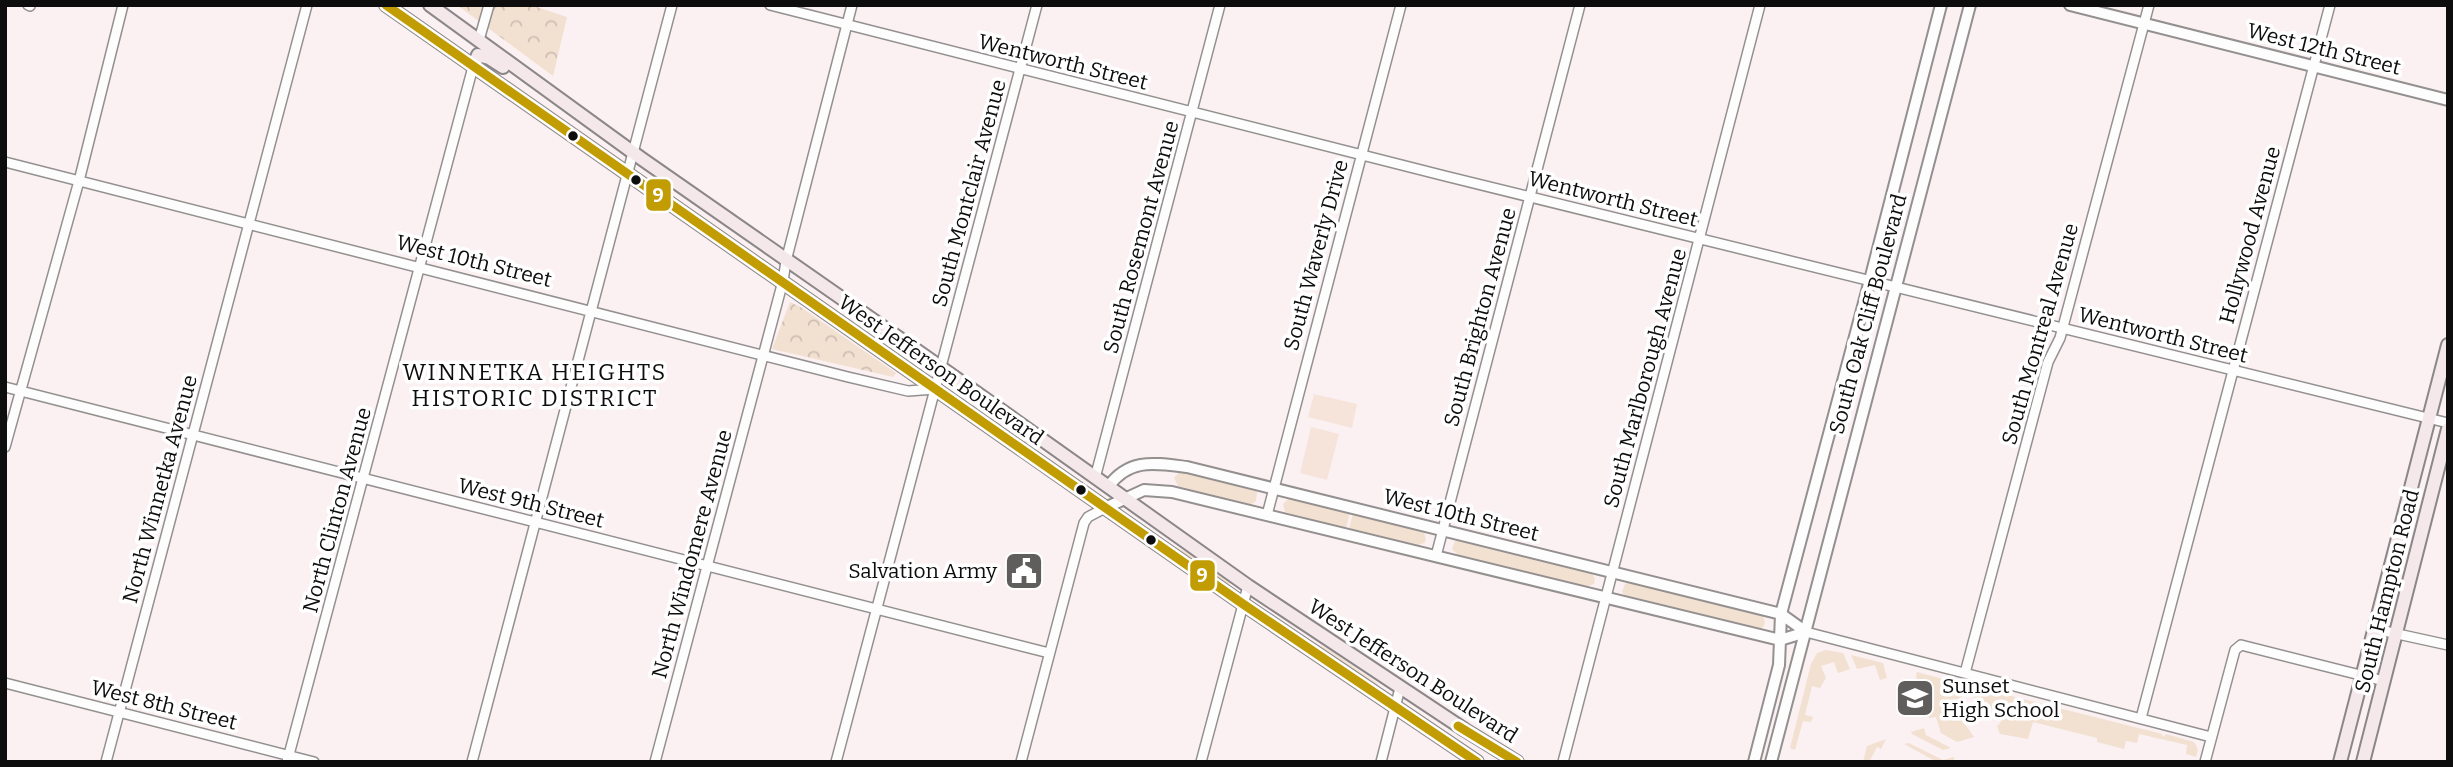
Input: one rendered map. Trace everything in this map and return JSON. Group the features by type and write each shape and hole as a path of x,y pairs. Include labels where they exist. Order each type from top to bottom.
{"main road":[{"name":"West Jefferson Boulevard","path":"386,5 1243,604 1477,762"},
{"name":"West Jefferson Boulevard","path":"430,5 632,152 1248,586 1400,688 1517,762"},
{"path":"473,67 478,55 489,58 531,86 547,89"},
{"name":"South Hampton Road","path":"2340,762 2448,345"},
{"name":"South Hampton Road","path":"2363,762 2448,429"}],"street":[{"path":"5,447 79,181 123,5"},
{"name":"North Winnetka Avenue","path":"106,762 307,5"},
{"path":"480,40 489,5"},
{"path":"472,762 672,5"},
{"name":"Wentworth Street","path":"770,5 1361,155 2448,423"},
{"name":"North Windomere Avenue","path":"655,762 783,281 852,5"},
{"name":"South Montclair Avenue","path":"836,762 1037,5"},
{"name":"South Rosemont Avenue","path":"1094,478 1220,5"},
{"name":"South Waverly Drive","path":"1267,515 1401,5"},
{"name":"South Brighton Avenue","path":"1436,556 1580,5"},
{"name":"South Marlborough Avenue","path":"1563,762 1760,5"},
{"name":"South Oak Cliff Boulevard","path":"1754,762 1779,665 1781,614 1941,5"},
{"name":"South Oak Cliff Boulevard","path":"1771,762 1970,5"},
{"name":"West 12th Street","path":"2070,5 2448,100"},
{"name":"South Montreal Avenue","path":"1965,673 2048,362 2063,328 2149,5"},
{"name":"Hollywood Avenue","path":"2141,718 2330,5"},
{"name":"North Clinton Avenue","path":"288,759 473,67"},
{"name":"West 10th Street","path":"5,162 908,391 935,389"},
{"name":"West 9th Street","path":"5,387 1049,653"},
{"name":"West 10th Street","path":"1108,487 1125,469 1154,464 1187,467 1781,614 1805,632 2211,737"},
{"path":"1021,762 1084,523 1088,517 1144,490 1153,489 1267,515 1780,640 1805,632"},
{"path":"1201,762 1248,586"},
{"path":"2375,629 2448,645"},
{"path":"2205,762 2235,650 2241,645 2384,681"},
{"name":"West 8th Street","path":"5,683 288,759 314,762"},
{"path":"1381,762 1400,688"}],"green space":[{"path":"457,5 531,5 567,17 553,76"},
{"path":"790,302 896,373 893,377 772,349"},
{"path":"1180,471 1254,489 1257,492 1256,501 1249,506 1178,486 1174,478"},
{"path":"1289,498 1350,512 1346,528 1285,512 1283,504"},
{"path":"1353,513 1420,530 1424,532 1426,540 1416,546 1349,529"},
{"path":"1459,539 1591,572 1595,579 1594,584 1585,587 1458,555 1452,549 1455,541"},
{"path":"1175,547 1191,554 1231,583 1224,585 1174,549"},
{"path":"1630,582 1762,615 1764,625 1759,630 1628,598 1622,592 1625,584"},
{"path":"1312,642 1328,649 1381,688 1379,690 1310,645"},
{"path":"1826,650 1843,653 1850,669 1838,673 1834,662 1821,666 1826,678 1820,688 1812,686 1805,715 1813,717 1811,722 1803,721 1795,750 1790,748 1811,664 1817,653"},
{"path":"1851,655 1883,663 1887,678 1880,680 1875,665 1857,669"},
{"path":"1917,672 1961,684 1962,701 1952,706 1974,737 1957,742 1941,733 1936,717 1929,718"},
{"path":"1975,687 2162,734 2163,737 2166,734 2194,742 2198,749 2196,757 2186,754 2187,745 2139,734 2137,743 2126,741 2124,749 2097,742 2097,738 2033,722 2028,739 2000,734 1997,726 2001,722 1986,701 1979,705 1976,701 1973,695"},
{"path":"1924,728 1926,735 1951,748 1943,750 1911,732"},
{"path":"1886,739 1881,749 1877,747 1869,762 1863,762 1867,746"},
{"path":"1909,743 1943,760 1954,757 1954,760 1937,762 1904,744"}],"shaded area":[{"path":"1314,394 1357,404 1352,428 1308,417"},
{"path":"1311,427 1339,434 1327,480 1300,473"}],"transit line":[{"name":"9","path":"386,5 1243,604 1477,762"},
{"name":"9","path":"1458,726 1517,762"}],"place":[{"name":"Salvation Army","path":"1024,571"},
{"name":"Sunset High School","path":"1915,698"}],"district":[{"name":"WINNETKA HEIGHTS HISTORIC DISTRICT","path":"535,385"}]}
